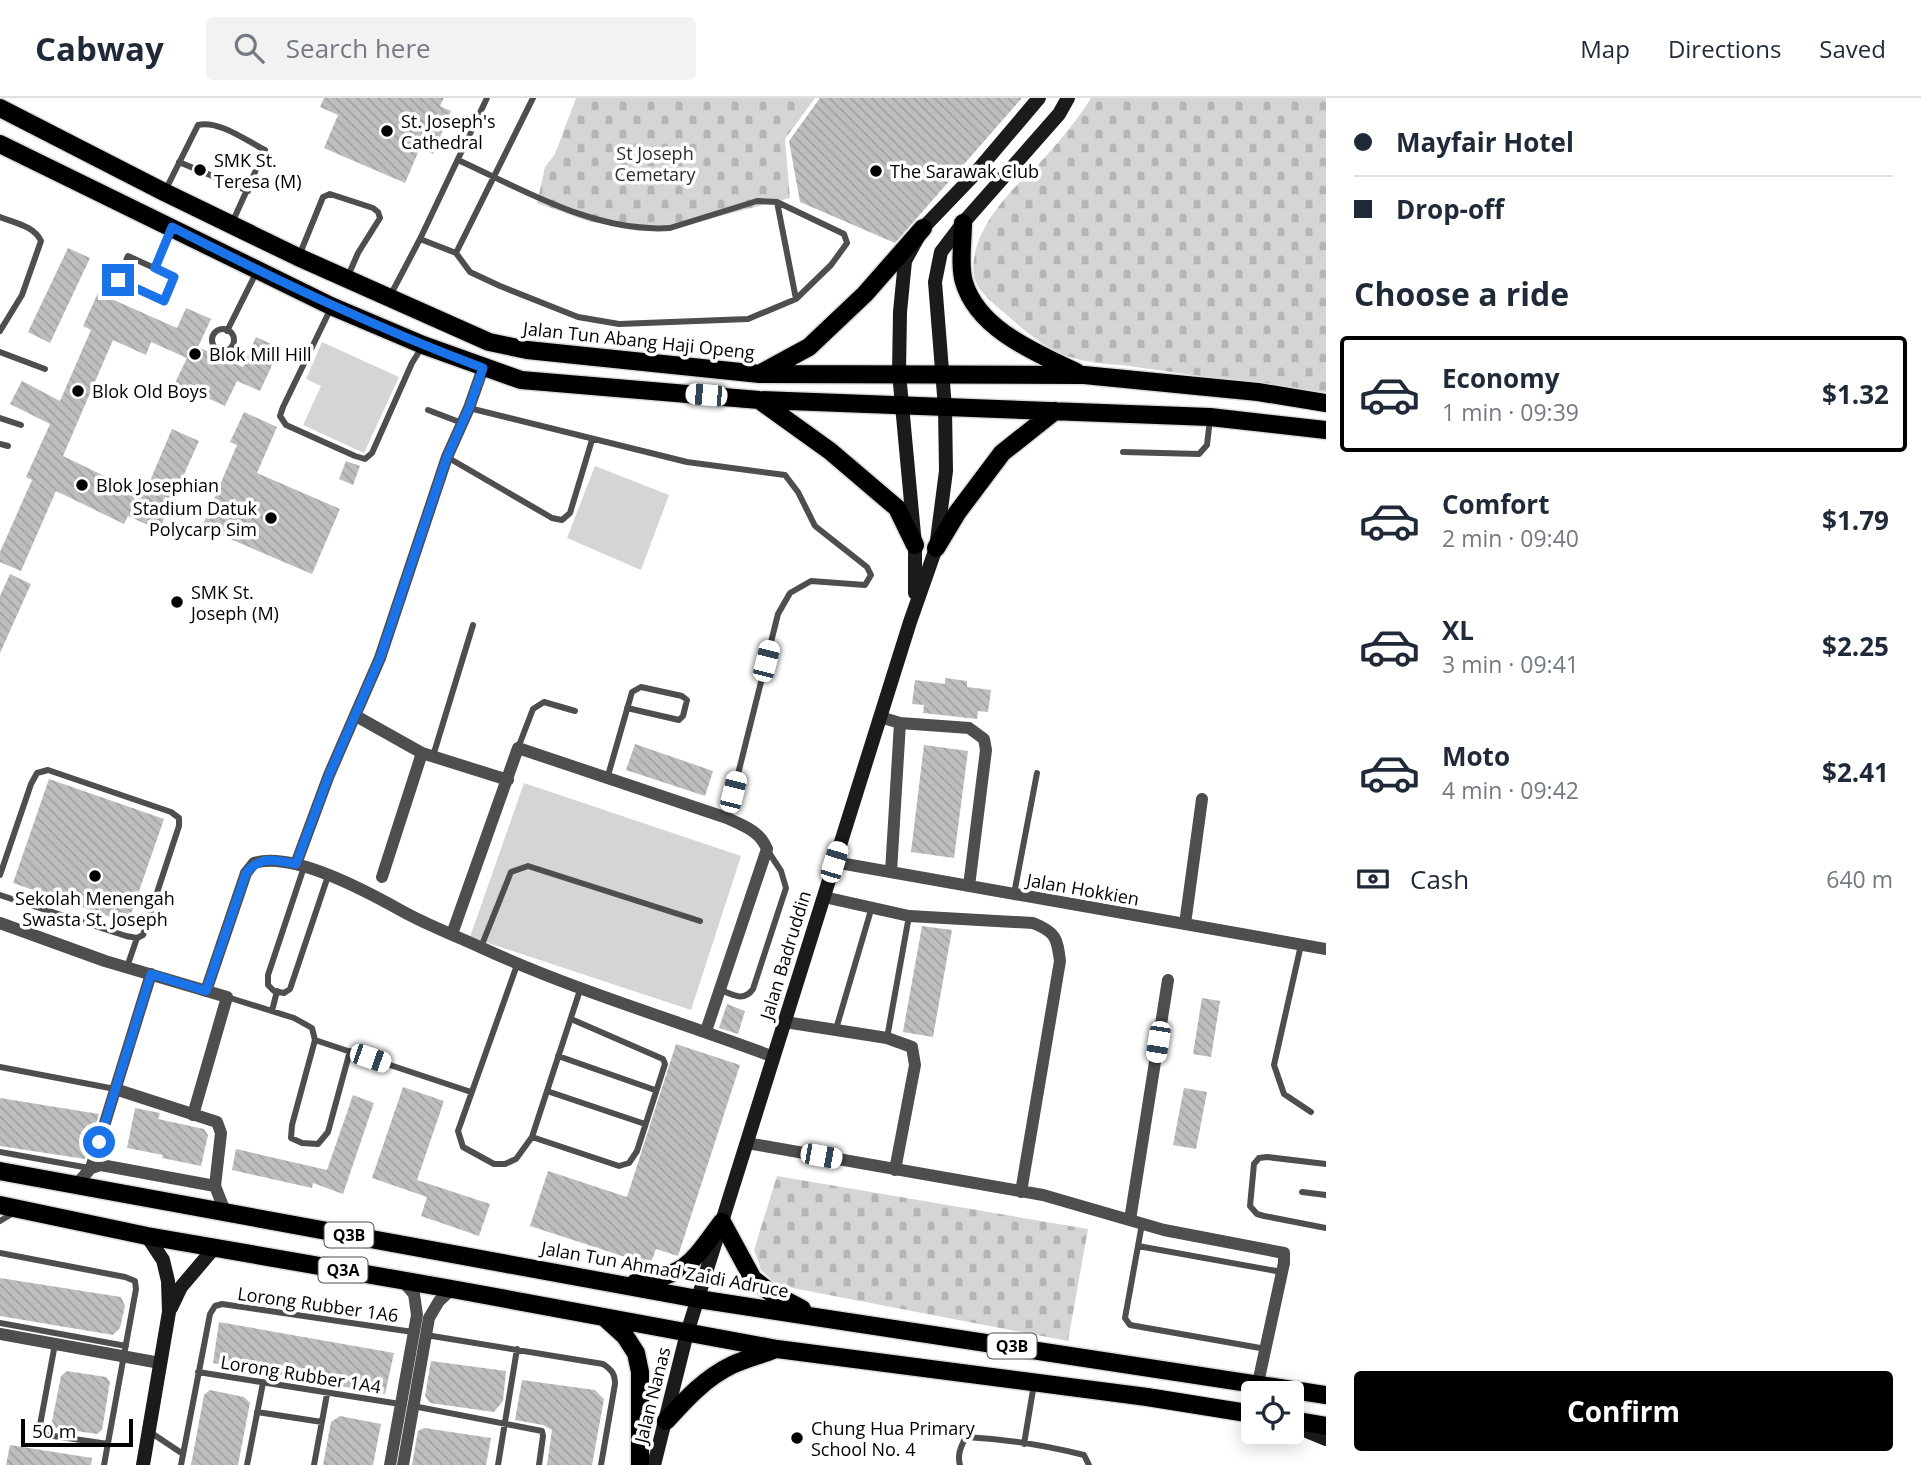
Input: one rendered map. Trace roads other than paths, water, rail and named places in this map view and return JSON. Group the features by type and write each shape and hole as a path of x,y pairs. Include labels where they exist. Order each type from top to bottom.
{"main road":[{"name":"Jalan Badruddin","path":"909,622 916,586 915,545 899,373 900,312 905,261 923,228 972,177 1039,98"},
{"name":"Jalan Badruddin","path":"698,1298 909,622 936,548 946,471 945,408 935,282 941,252 963,223 1059,114 1068,98"},
{"name":"Jalan Tun Abang Haji Openg","path":"0,108 231,225 489,342 527,350 760,374 1084,375 1258,392 1326,403"},
{"path":"0,144 331,306 423,345 521,380 759,400 1210,417 1326,430"},
{"path":"963,223 963,279 973,304 992,324 1046,358 1084,375"},
{"path":"760,374 809,347 865,294 923,228"},
{"path":"759,400 830,451 897,508 915,545"},
{"path":"936,548 957,513 1002,453 1055,411"},
{"name":"Jalan Tun Ahmad Zaidi Adruce","path":"0,1171 621,1286 1245,1381"},
{"name":"Q3A","path":"0,1205 148,1236 777,1349 1035,1382 1241,1412"},
{"path":"621,1286 673,1275 691,1263 722,1222 753,1279 770,1292 816,1316"},
{"path":"143,1465 169,1312 168,1282 163,1260 148,1236"},
{"path":"169,1312 181,1287 215,1247"},
{"name":"Jalan Nanas","path":"655,1465 698,1298"},
{"path":"604,1316 625,1336 636,1353 640,1372 640,1465"},
{"path":"666,1421 692,1392 710,1378 732,1365 777,1349"},
{"name":"Jalan Tun Ahmad Zaidi Adruce","path":"1304,1391 1326,1395"},
{"path":"1304,1423 1326,1426"},
{"path":"1304,1428 1326,1439"}],"street":[{"path":"300,866 329,775 380,658 447,457 483,368"},
{"path":"356,716 428,754 508,780"},
{"path":"880,717 900,723 969,728 984,739 986,750 969,886"},
{"path":"891,872 900,723"},
{"path":"452,934 518,748 727,818 752,829 763,839 767,849 706,1031"},
{"path":"382,877 428,754"},
{"path":"1185,925 1202,799"},
{"path":"206,991 246,873 254,863 277,860 361,888 405,913 517,965 580,990 706,1031 774,1057"},
{"name":"Jalan Hokkien","path":"834,862 1326,949"},
{"path":"824,897 871,910 909,916 1033,923 1049,929 1058,941 1060,961 1021,1192"},
{"path":"0,923 127,967 227,997 193,1115"},
{"path":"75,1186 91,1168 151,974"},
{"path":"1136,1222 1168,980"},
{"path":"785,1022 887,1038 912,1047 915,1065 895,1170"},
{"path":"115,1089 217,1122 221,1133 215,1186 226,1214"},
{"path":"747,1143 1043,1195 1136,1222 1284,1253 1258,1381"},
{"path":"91,1168 101,1165 215,1186"},
{"path":"390,1465 406,1405 419,1334 414,1294 402,1280"},
{"path":"419,1334 439,1301 452,1289"},
{"path":"0,1334 55,1344 125,1351 160,1363"},
{"path":"403,1465 406,1405"}],"lane":[{"path":"456,253 533,98"},
{"path":"389,298 420,239 485,99"},
{"path":"164,192 198,125 206,123 265,150 231,225"},
{"path":"420,239 456,253 470,272 500,286 578,317 619,324 748,319 796,299 831,265 847,243 844,234 777,202 757,201 670,228 617,223 569,211 458,160"},
{"path":"180,162 248,191"},
{"path":"298,257 323,197 330,194 373,208 380,218 358,253 346,279"},
{"path":"777,202 796,299"},
{"path":"0,217 38,233 41,241 22,295 0,331"},
{"path":"155,268 172,227"},
{"path":"128,256 155,268 174,277 164,301 118,280 128,256"},
{"path":"227,331 257,271"},
{"path":"331,306 280,416 286,425 345,452 365,458 372,453 412,363 423,345"},
{"path":"0,352 45,369"},
{"path":"469,408 687,462 785,475 798,492 814,526 867,567 871,575 865,584 811,581 790,593 775,625 727,818"},
{"path":"428,410 462,423"},
{"path":"1123,452 1199,454 1207,445 1210,417"},
{"path":"0,418 22,425"},
{"path":"447,457 552,518 562,520 570,513 593,440"},
{"path":"0,444 8,446"},
{"path":"428,754 473,625"},
{"path":"607,779 627,708 632,692 641,687 682,696 687,701 683,716 679,720 627,708"},
{"path":"518,748 533,709 544,702 575,712"},
{"path":"0,875 31,784 37,774 48,770 171,812 179,818 179,826 143,935 137,938 0,895"},
{"path":"1014,894 1037,773"},
{"path":"720,990 739,998 749,995 753,989 786,888 781,871 767,849"},
{"path":"300,866 268,975 268,985 277,991 284,993 290,989 328,876"},
{"path":"481,947 511,872 528,866 700,921"},
{"path":"835,1029 871,910"},
{"path":"887,1038 909,916"},
{"path":"127,967 137,938"},
{"path":"1301,945 1274,1065 1283,1094 1311,1112"},
{"path":"517,965 458,1131 463,1147 494,1164 505,1164 516,1159 532,1137 580,990"},
{"path":"272,1011 277,991"},
{"path":"227,997 294,1017 312,1028 315,1041 292,1125 291,1138 302,1143 318,1144 328,1132 350,1051"},
{"path":"532,1137 619,1166 629,1163 637,1150 665,1064 659,1055 571,1019"},
{"path":"315,1041 471,1092"},
{"path":"558,1056 656,1090"},
{"path":"0,1067 115,1089"},
{"path":"547,1091 645,1124"},
{"path":"0,1152 91,1168"},
{"path":"1326,1164 1259,1158 1254,1164 1250,1206 1256,1214 1326,1227"},
{"path":"1302,1192 1326,1195"},
{"path":"0,1220 20,1209"},
{"path":"1136,1222 1138,1246 1125,1318 1130,1325 1266,1349"},
{"path":"1138,1246 1282,1272"},
{"path":"0,1253 135,1281 136,1289 104,1465"},
{"name":"Lorong Rubber 1A6","path":"181,1465 210,1314 215,1306 222,1304 603,1364 611,1369 615,1384 601,1465"},
{"path":"0,1323 125,1351"},
{"path":"55,1344 40,1425 42,1432 108,1444"},
{"path":"498,1465 517,1349"},
{"name":"Lorong Rubber 1A4","path":"198,1372 406,1405 542,1431 544,1436 539,1465"},
{"path":"1024,1444 1035,1382"},
{"path":"247,1465 262,1383"},
{"path":"314,1465 327,1394"},
{"path":"257,1412 322,1422"},
{"path":"149,1431 183,1454"},
{"path":"960,1465 958,1459 965,1437 1084,1455 1089,1465"}],"place":[{"name":"St. Joseph's Cathedral","path":"387,131"},
{"name":"SMK St. Teresa (M)","path":"200,170"},
{"name":"The Sarawak Club","path":"876,171"},
{"name":"Blok Mill Hill","path":"195,354"},
{"name":"Blok Old Boys","path":"78,391"},
{"name":"Blok Josephian","path":"82,485"},
{"name":"Stadium Datuk Polycarp Sim","path":"271,518"},
{"name":"SMK St. Joseph (M)","path":"177,602"},
{"name":"Sekolah Menengah Swasta St. Joseph","path":"95,876"},
{"name":"Chung Hua Primary School No. 4","path":"797,1438"}],"park label":[{"name":"St Joseph Cemetary","path":"655,163"}]}
